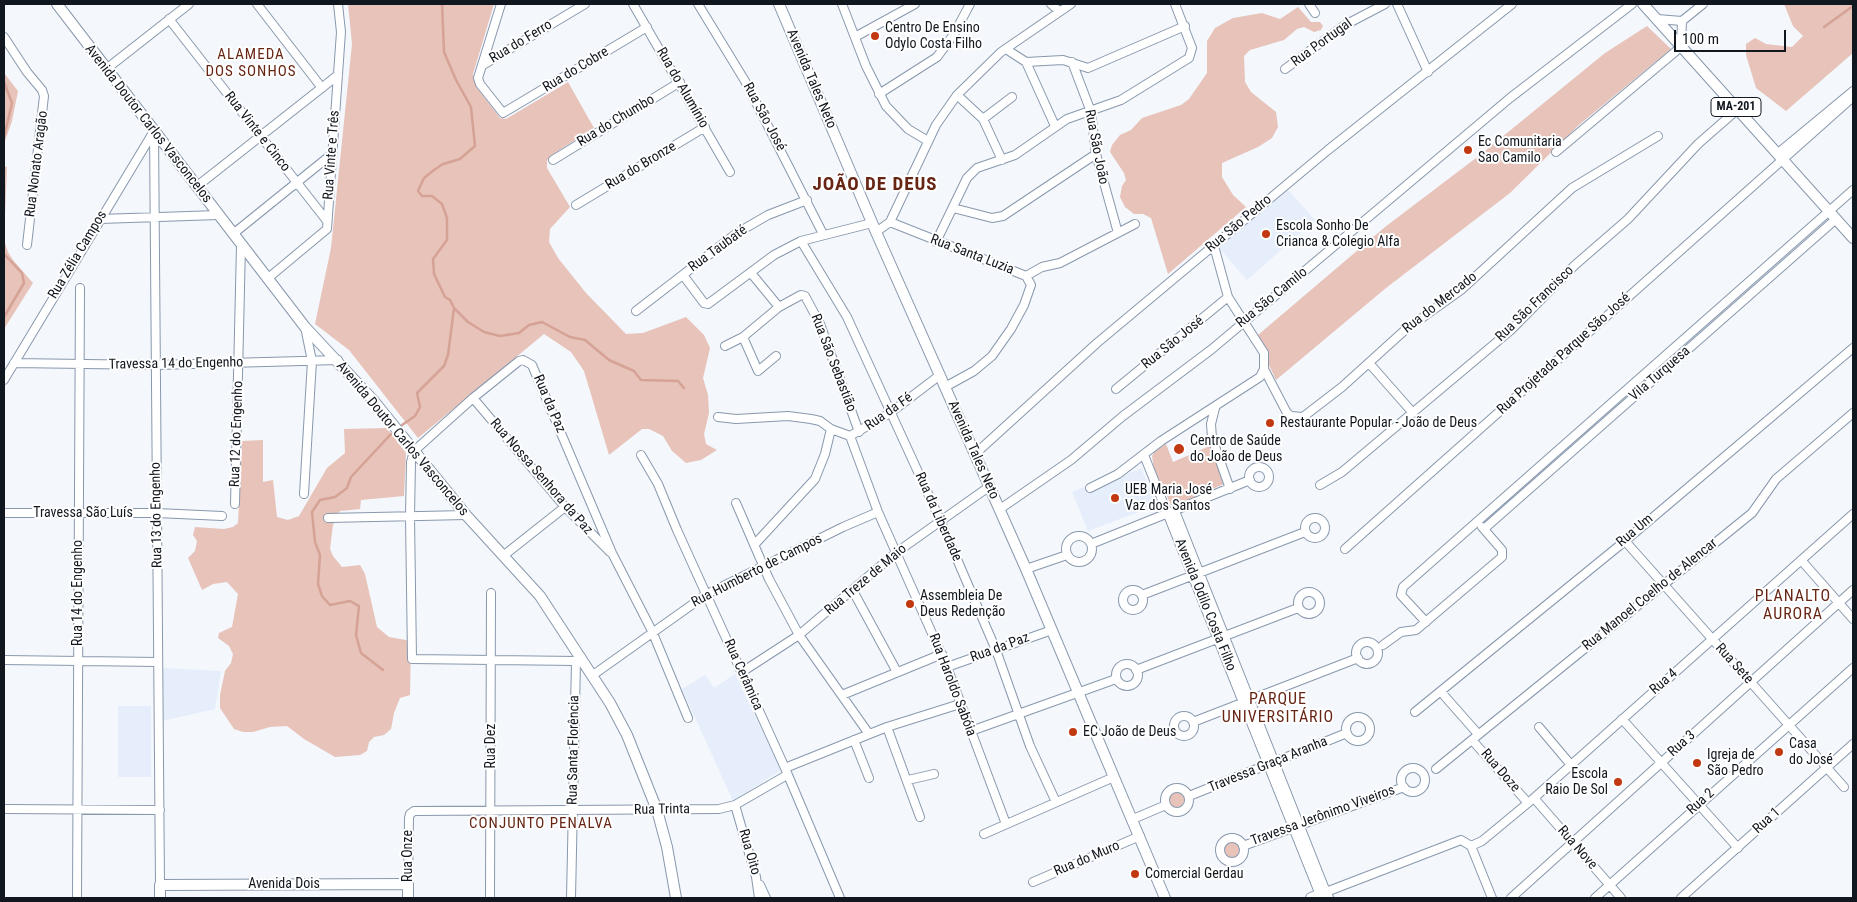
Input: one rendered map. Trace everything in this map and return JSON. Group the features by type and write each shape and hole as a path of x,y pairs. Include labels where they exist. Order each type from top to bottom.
{"main road":[{"name":"Avenida Doutor Carlos Vasconcelos","path":"56,4 305,327 338,360 466,515 540,596 579,659 593,675 627,735 656,810 673,880 674,898"},
{"name":"Avenida Tales Neto","path":"779,4 874,227 1026,569 1165,898"},
{"name":"MA-201","path":"1642,4 1853,238"},
{"name":"Avenida Dois","path":"160,885 408,884"},
{"name":"Rua Onze","path":"408,884 408,898"},
{"name":"Rua 13 do Engenho","path":"160,885 160,898"}],"street":[{"path":"105,70 189,4"},
{"path":"257,4 322,88"},
{"name":"Rua Vinte e Três","path":"327,221 341,32 338,4"},
{"path":"482,65 501,4"},
{"name":"Rua do Ferro","path":"506,112 500,111 480,84 479,74 482,65 584,4"},
{"name":"Rua do Alumínio","path":"633,4 680,82 730,172"},
{"name":"Rua São José","path":"698,4 745,81 823,234"},
{"path":"842,4 879,94 893,116 908,129 928,141"},
{"path":"856,37 915,4"},
{"path":"879,94 922,68 936,56 954,34 970,4"},
{"path":"1051,4 1060,11"},
{"path":"683,275 706,304 774,255 801,241 823,234 874,227 890,222 943,112 1006,49 1071,4"},
{"path":"936,242 972,172 1026,148 1055,126 1077,115 1091,112 1121,100 1189,58 1192,48 1175,4"},
{"path":"1309,4 1315,14"},
{"name":"Rua Portugal","path":"1285,69 1345,25 1385,4"},
{"path":"1397,4 1428,72"},
{"name":"Rua São Pedro","path":"975,454 1097,344 1328,150 1428,72 1504,7 1512,4"},
{"name":"Rua São Camilo","path":"1000,509 1071,460 1124,416 1212,349 1510,98 1632,4"},
{"path":"1657,19 1684,20 1703,4"},
{"name":"Rua Vinte e Cinco","path":"169,19 327,221"},
{"path":"1556,152 1681,46 1684,20"},
{"path":"1026,62 1057,60 1072,62 1083,68 1088,68 1185,26"},
{"name":"Rua do Cobre","path":"506,112 647,27"},
{"name":"Rua Nonato Aragão","path":"4,36 27,72 42,90 44,96 27,244"},
{"path":"1006,49 1026,62 1055,126"},
{"name":"Rua São João","path":"1072,62 1091,112 1096,154 1118,232"},
{"path":"196,187 338,75"},
{"name":"Rua do Chumbo","path":"553,160 680,82"},
{"path":"1781,156 1853,90"},
{"path":"958,95 983,120 1002,160"},
{"path":"983,120 1012,97"},
{"path":"1781,156 1853,97"},
{"name":"Rua São Francisco","path":"1320,485 1342,472 1531,312 1575,265 1628,219 1698,144 1738,109"},
{"name":"Rua do Bronze","path":"576,205 705,127"},
{"name":"Rua 13 do Engenho","path":"154,131 160,885"},
{"name":"Rua Zélia Campos","path":"4,380 154,131"},
{"name":"Rua do Mercado","path":"1264,369 1283,408 1291,416 1303,417 1314,410 1405,330 1461,290 1572,188 1658,136"},
{"path":"233,234 332,154"},
{"path":"952,208 992,218 1003,216 1096,154"},
{"name":"Rua Projetada Parque São José","path":"1345,549 1781,156"},
{"path":"1833,215 1853,190"},
{"name":"Rua Taubaté","path":"636,312 754,223 807,200"},
{"path":"100,219 218,215"},
{"name":"Vila Turquesa","path":"1426,622 1401,595 1401,588 1731,297 1833,215"},
{"name":"Vila Turquesa","path":"1484,529 1738,306 1833,215"},
{"path":"267,279 327,229 327,221"},
{"name":"Rua Santa Luzia","path":"890,222 936,242 1026,276 1042,267 1060,263 1134,224"},
{"name":"Rua da Liberdade","path":"801,241 847,317 941,522 996,650 1018,714 1056,802"},
{"name":"Rua 12 do Engenho","path":"235,504 240,245"},
{"path":"1090,488 1118,474 1260,377 1264,369 1264,352 1228,297 1214,246"},
{"path":"725,346 743,337 779,307 758,284 751,273"},
{"path":"945,387 974,371 992,356 1011,330 1024,305 1031,285 1026,276"},
{"name":"Rua 14 do Engenho","path":"77,898 80,288"},
{"name":"Rua São Sebastião","path":"779,307 801,295 805,296 820,324 859,432"},
{"name":"Rua São José","path":"1116,389 1228,297"},
{"path":"1731,297 1738,306"},
{"path":"304,494 312,360 305,327"},
{"path":"743,337 756,368 760,371 776,356"},
{"name":"Rua Um","path":"1415,712 1625,540 1853,348"},
{"name":"Travessa 14 do Engenho","path":"14,363 156,365 338,360"},
{"name":"Rua da Paz","path":"414,451 473,398 519,361 528,361 532,365 612,554 652,631 688,718"},
{"path":"1369,363 1413,413"},
{"name":"Rua da Fé","path":"718,417 736,419 788,416 820,421 831,429 850,436 890,413 940,375"},
{"path":"1637,379 1644,387"},
{"name":"Rua Nossa Senhora da Paz","path":"473,398 565,506 612,554"},
{"path":"1211,430 1215,408"},
{"name":"Rua Manoel Coelho de Alencar","path":"1436,769 1752,513 1776,479 1853,412"},
{"path":"1201,416 1206,420 1211,430 1230,489"},
{"path":"755,544 815,478 825,454 831,429"},
{"name":"Rua Haroldo Sabóia","path":"850,436 878,512 942,654 1006,824"},
{"path":"414,451 411,462 410,516 412,659 579,659"},
{"name":"Rua Cerâmica","path":"641,455 658,484 786,771 840,898"},
{"name":"Avenida Odilo Costa Filho","path":"1144,455 1172,512 1296,827 1321,896"},
{"path":"1544,462 1551,469"},
{"path":"1091,544 1250,480"},
{"name":"Rua Treze de Maio","path":"742,672 799,635 897,552 990,486"},
{"path":"736,503 755,544 763,567 799,635 869,734"},
{"path":"503,556 565,506"},
{"name":"Rua Humberto de Campos","path":"593,675 652,631 707,594 830,533 878,512"},
{"name":"Travessa São Luís","path":"4,514 157,513 222,516"},
{"name":"Rua 4","path":"1471,846 1482,841 1531,801 1853,514"},
{"path":"328,518 466,515"},
{"path":"1383,645 1401,632 1414,631 1503,556 1501,548 1477,522"},
{"path":"1142,595 1305,532"},
{"path":"1081,536 1091,544 1092,553 1086,560 1078,563 1067,555 1066,547 1073,537 1081,536"},
{"name":"Rua Sete","path":"1625,540 1844,787"},
{"path":"1026,569 1067,555"},
{"path":"1801,560 1853,619"},
{"name":"Rua 3","path":"1511,898 1853,590"},
{"path":"853,591 897,672"},
{"name":"Rua Dez","path":"490,898 492,593"},
{"path":"1136,670 1298,608"},
{"name":"Rua da Paz","path":"947,667 1052,630"},
{"path":"842,695 942,654"},
{"path":"1193,722 1246,699 1358,658"},
{"name":"Rua Santa Florência","path":"571,898 579,659"},
{"path":"4,660 158,662"},
{"path":"1122,665 1130,665 1136,670 1138,676 1133,684 1123,686 1116,679 1117,671 1122,665"},
{"name":"Rua 2","path":"1595,898 1698,804 1853,668"},
{"path":"971,731 1079,694 1116,679"},
{"name":"Rua Doze","path":"1441,692 1475,737 1531,801"},
{"name":"Rua Trinta","path":"410,814 414,811 719,809 735,805 786,771 854,740 887,727 960,704"},
{"path":"1622,719 1738,848"},
{"path":"887,727 920,816"},
{"path":"1539,727 1571,765"},
{"name":"Travessa Graça Aranha","path":"1188,796 1347,733"},
{"path":"854,740 869,778"},
{"name":"Rua 1","path":"1681,898 1853,744"},
{"path":"908,780 934,774"},
{"path":"984,834 1114,777"},
{"name":"Travessa Jerônimo Viveiros","path":"1243,846 1404,787"},
{"path":"1172,789 1184,790 1188,796 1188,804 1183,811 1175,812 1166,805 1165,797 1172,789"},
{"name":"Rua Nove","path":"1531,801 1572,842 1621,898"},
{"name":"Rua Oito","path":"735,805 756,876 759,898"},
{"path":"1132,819 1166,805"},
{"path":"4,808 160,810"},
{"name":"Rua Onze","path":"408,884 410,814"},
{"name":"Rua do Muro","path":"1033,882 1140,836"},
{"path":"1321,896 1457,840 1464,841 1471,846 1492,898"},
{"path":"756,876 766,898"}],"shaded area":[{"path":"348,4 494,4 473,74 477,88 500,118 506,119 568,82 594,128 550,156 547,161 547,168 570,207 550,229 549,242 558,258 586,293 626,334 643,333 686,317 704,335 710,348 703,378 708,395 709,413 704,434 706,444 717,450 701,460 686,463 672,451 663,436 649,429 642,429 609,455 584,371 571,352 544,334 418,438 349,350 315,324 331,248 352,44"},
{"path":"1784,4 1853,4 1853,53 1786,111 1756,88 1746,55 1746,44 1755,38 1766,44 1792,47 1803,36 1793,26"},
{"path":"1298,7 1311,22 1320,22 1323,26 1321,30 1314,32 1304,27 1297,29 1284,40 1250,50 1244,56 1245,82 1251,92 1276,112 1278,127 1272,138 1258,147 1222,163 1222,177 1233,195 1246,207 1168,274 1151,218 1143,214 1134,214 1125,207 1120,197 1122,186 1126,180 1124,173 1110,152 1112,145 1120,135 1131,130 1142,118 1181,105 1189,99 1207,73 1207,41 1215,28 1233,18 1262,13 1280,19"},
{"path":"1647,26 1671,49 1580,124 1510,193 1386,288 1276,380 1268,363 1266,349 1258,335 1385,227 1480,155 1605,53"},
{"path":"4,73 18,91 12,121 4,144"},
{"path":"4,166 7,167 4,240"},
{"name":"Escola Sonho De Crianca & Colegio Alfa","path":"1287,189 1315,220 1247,280 1218,247"},
{"path":"4,240 13,260 33,283 4,329"},
{"path":"387,428 406,453 404,496 361,500 360,509 340,511 333,525 330,549 342,567 360,565 365,574 377,627 389,637 411,641 410,695 400,698 394,713 391,729 384,735 374,737 369,742 367,751 360,755 335,757 304,739 287,726 270,727 253,732 243,732 234,729 220,708 220,695 225,671 231,663 233,654 229,646 218,638 219,633 232,627 238,594 227,582 213,584 202,590 188,558 195,551 197,541 193,535 195,527 224,529 233,527 238,523 242,441 263,440 263,482 273,480 277,517 288,520 299,516 327,468 345,453 344,429"},
{"path":"1166,444 1173,462 1212,445 1226,483 1172,507 1154,469 1152,456 1155,451"},
{"name":"UEB Maria José Vaz dos Santos","path":"1141,468 1157,505 1088,531 1072,492 1086,486 1089,492"},
{"path":"163,668 221,671 215,709 162,721"},
{"path":"735,674 781,770 733,801 682,689 705,675 714,688"},
{"path":"118,706 151,706 151,777 118,777"},
{"path":"1176,792 1184,800 1176,808 1168,800"},
{"path":"1229,842 1235,842 1240,847 1238,856 1229,858 1224,853 1224,847"}],"waterway":[{"path":"402,425 415,416 420,407 417,393 444,366 448,355 454,308 450,300 445,297 434,274 433,259 447,240 447,218 442,204 432,196 422,196 418,191 424,178 434,170 443,164 460,159 475,146 471,107 456,80 444,52 442,4"},
{"path":"1824,27 1853,6"},
{"path":"4,82 12,103 4,137"},
{"path":"4,254 22,273 24,283 4,317"},
{"path":"454,308 468,322 484,332 500,336 519,333 529,325 542,322 570,337 585,340 609,360 634,371 641,380 678,381 684,388"},
{"path":"383,670 361,653 356,635 359,606 350,601 330,605 322,596 318,584 320,555 315,542 312,512 320,500 335,497 347,488 351,477 391,434"}],"place":[{"name":"Centro De Ensino Odylo Costa Filho","path":"875,36"},
{"name":"Ec Comunitaria Sao Camilo","path":"1468,150"},
{"name":"Escola Sonho De Crianca & Colegio Alfa","path":"1266,234"},
{"name":"Restaurante Popular - João de Deus","path":"1270,423"},
{"name":"Centro de Saúde do João de Deus","path":"1179,449"},
{"name":"UEB Maria José Vaz dos Santos","path":"1115,498"},
{"name":"Assembleia De Deus Redenção","path":"910,604"},
{"name":"EC João de Deus","path":"1073,732"},
{"name":"Casa do José","path":"1779,752"},
{"name":"Igreja de São Pedro","path":"1697,763"},
{"name":"Escola Raio De Sol","path":"1618,782"},
{"name":"Comercial Gerdau","path":"1135,874"}],"district":[{"name":"ALAMEDA DOS SONHOS","path":"251,64"},
{"name":"JOÃO DE DEUS","path":"875,185"},
{"name":"PLANALTO AURORA","path":"1793,606"},
{"name":"PARQUE UNIVERSITÁRIO","path":"1278,709"},
{"name":"CONJUNTO PENALVA","path":"541,824"}]}
